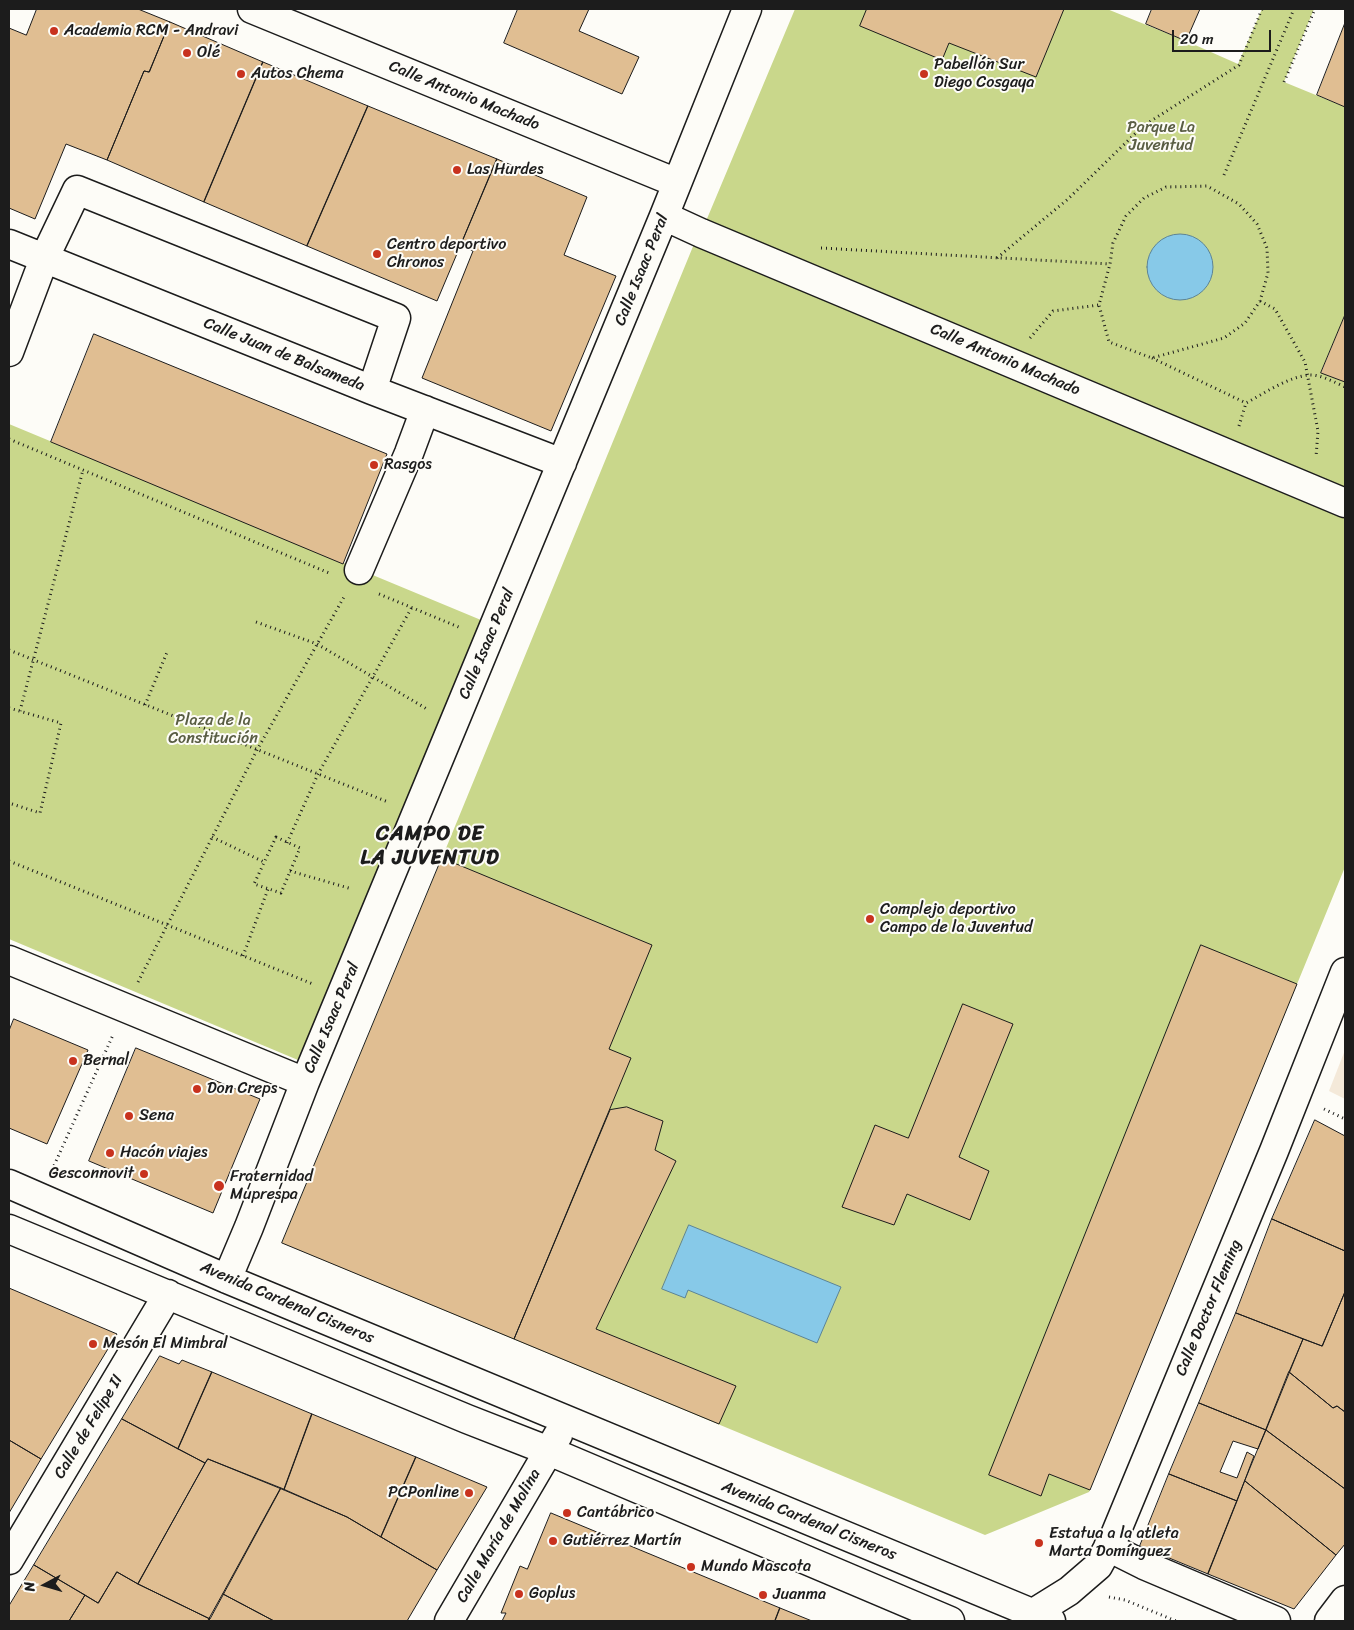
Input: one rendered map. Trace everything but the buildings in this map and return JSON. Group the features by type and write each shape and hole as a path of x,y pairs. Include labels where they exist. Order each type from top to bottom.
{"street":[{"name":"Calle Antonio Machado","path":"252,9 677,183"},
{"name":"Calle Isaac Peral","path":"227,1279 305,1082 664,216 747,9"},
{"path":"9,352 44,259 77,190 396,318 372,390"},
{"name":"Calle Antonio Machado","path":"664,216 1345,503"},
{"name":"Calle Juan de Balsameda","path":"9,244 372,390 562,463"},
{"path":"355,576 409,453 424,410"},
{"path":"9,960 305,1082"},
{"name":"Calle Doctor Fleming","path":"1042,1618 1098,1566 1119,1526 1274,1151 1345,972"},
{"name":"Avenida Cardenal Cisneros","path":"9,1184 227,1279 1042,1618"},
{"path":"9,1229 467,1419 549,1451 950,1621"},
{"name":"Calle de Felipe II","path":"9,1560 168,1294"},
{"path":"549,1451 566,1420"},
{"name":"Calle María de Molina","path":"449,1621 549,1451"},
{"path":"1108,1547 1144,1565 1276,1621"},
{"path":"1329,1621 1345,1600"}],"path":[{"path":"996,258 1068,199 1143,126 1238,65 1262,9"},
{"path":"1224,175 1294,9"},
{"path":"1284,82 1315,9"},
{"path":"1152,358 1224,338 1245,323 1260,301 1268,273 1267,248 1258,224 1239,204 1207,186 1166,188 1144,198 1126,216 1113,243 1110,264 1099,304 1109,342 1152,358 1246,403 1286,382 1308,375 1321,377 1345,387"},
{"path":"812,248 1110,264"},
{"path":"1260,301 1275,309 1306,362 1318,431 1314,490"},
{"path":"1010,362 1053,310 1099,304"},
{"path":"9,439 83,470 355,576 412,607 489,639"},
{"path":"20,711 83,470"},
{"path":"52,1170 126,1008 167,925 257,750 355,576"},
{"path":"287,843 318,774 412,607"},
{"path":"256,622 317,644 454,725"},
{"path":"9,650 417,814"},
{"path":"145,705 168,650"},
{"path":"9,708 61,723 40,812 9,803"},
{"path":"276,837 287,843 300,848 281,893 254,884 276,837"},
{"path":"212,838 264,862"},
{"path":"9,861 342,996"},
{"path":"290,871 382,898"},
{"path":"243,956 268,889"}],"shaded area":[{"path":"1345,1050 1345,1099 1329,1091"}],"green space":[{"name":"Parque La Juventud","path":"795,9 1107,9 1238,64 1262,9 1314,9 1284,82 1345,107 1345,315 1321,372 1345,382 1345,503 701,233","holes":["1167,237 1176,300 1156,289 1148,272 1148,262 1151,253 1157,244"]},
{"name":"Complejo deportivo Campo de la Juventud","path":"694,244 1345,512 1345,867 1089,1492 985,1535 282,1243"},
{"name":"Plaza de la Constitución","path":"9,424 481,620 298,1060 9,939"}],"water":[{"path":"1180,234 1192,237 1203,244 1210,255 1213,267 1210,279 1203,290 1192,297 1180,300 1168,297 1157,290 1150,279 1147,267 1150,255 1157,244 1168,237"},
{"path":"689,1225 841,1287 817,1343 688,1290 685,1298 662,1289"}],"place":[{"name":"Academia RCM - Andravi","path":"54,31"},
{"name":"Olé","path":"187,53"},
{"name":"Autos Chema","path":"241,74"},
{"name":"Pabellón Sur Diego Cosgaya","path":"924,74"},
{"name":"Las Hurdes","path":"457,170"},
{"name":"Centro deportivo Chronos","path":"377,254"},
{"name":"Rasgos","path":"374,465"},
{"name":"Complejo deportivo Campo de la Juventud","path":"870,919"},
{"name":"Bernal","path":"73,1061"},
{"name":"Don Creps","path":"197,1089"},
{"name":"Sena","path":"129,1116"},
{"name":"Hacón viajes","path":"110,1153"},
{"name":"Gesconnovit","path":"144,1174"},
{"name":"Fraternidad Muprespa","path":"219,1186"},
{"name":"Mesón El Mimbral","path":"93,1344"},
{"name":"PCPonline","path":"469,1493"},
{"name":"Cantábrico","path":"567,1513"},
{"name":"Gutiérrez Martín","path":"553,1541"},
{"name":"Estatua a la atleta Marta Domínguez","path":"1039,1543"},
{"name":"Mundo Mascota","path":"691,1567"},
{"name":"Goplus","path":"519,1594"},
{"name":"Juanma","path":"763,1595"}],"district":[{"name":"CAMPO DE LA JUVENTUD","path":"430,847"}]}
